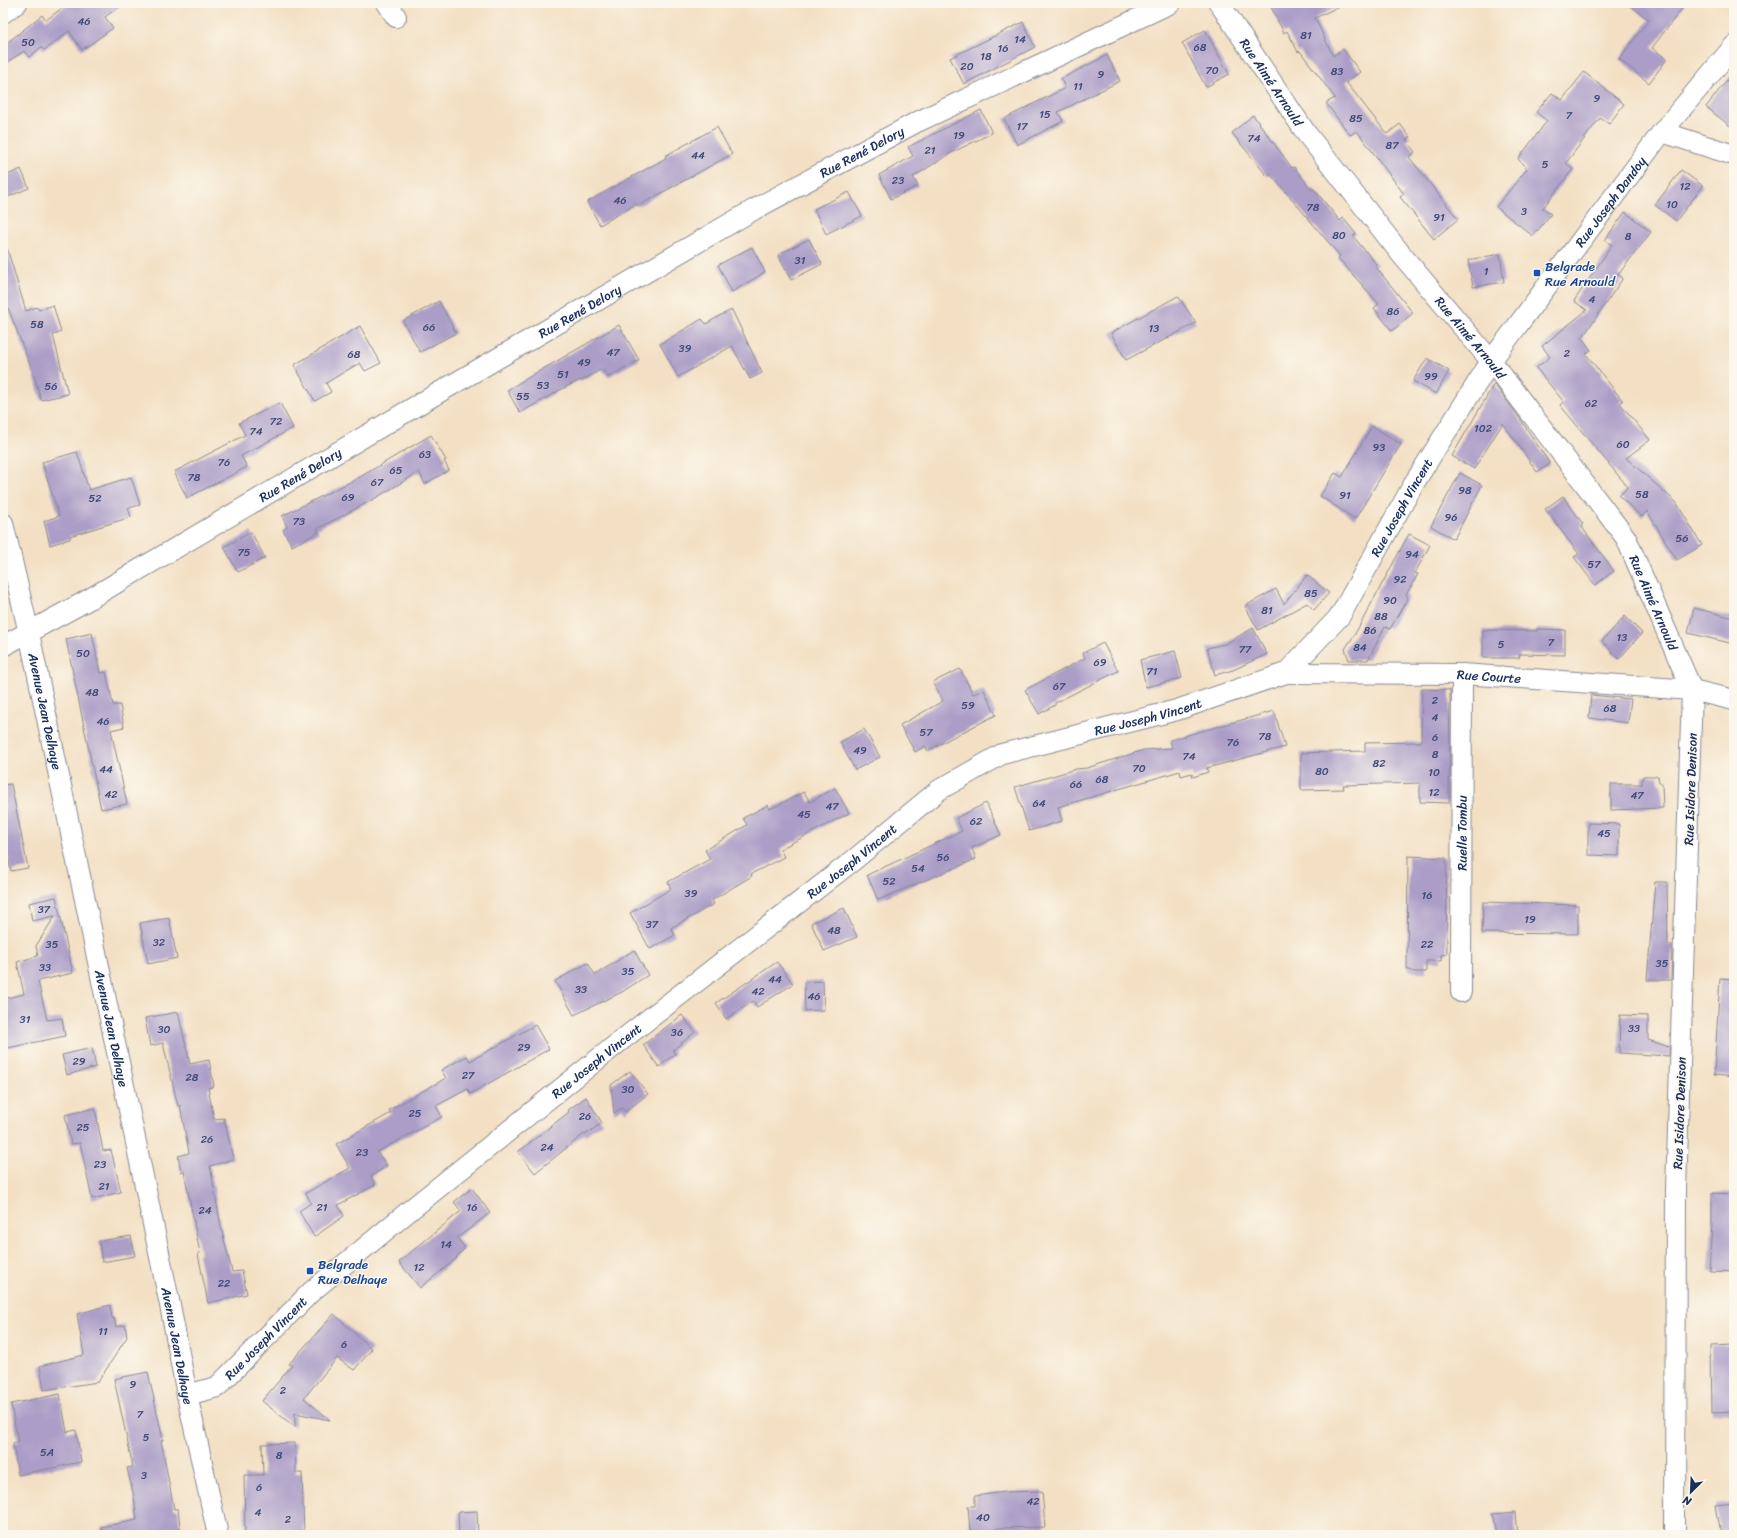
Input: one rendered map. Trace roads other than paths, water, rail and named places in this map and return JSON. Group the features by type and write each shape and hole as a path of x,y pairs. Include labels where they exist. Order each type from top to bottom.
{"street":[{"path":"3,13 17,3"},
{"name":"Rue René Delory","path":"3,646 86,602 438,393 755,209 915,123 1171,3"},
{"name":"Rue Aimé Arnould","path":"1219,3 1306,133 1401,254 1491,361 1626,538 1692,690"},
{"name":"Rue Joseph Dandoy","path":"1491,361 1662,132 1734,46"},
{"path":"1662,132 1734,155"},
{"name":"Rue Joseph Vincent","path":"187,1395 217,1387 311,1292 623,1039 855,859 939,790 1002,754 1177,710 1286,673 1340,616 1416,480 1491,361"},
{"name":"Avenue Jean Delhaye","path":"3,523 29,633 170,1305 187,1395 218,1535"},
{"name":"Rue Courte","path":"1286,673 1462,674 1692,690 1734,700"},
{"name":"Ruelle Tombu","path":"1461,992 1462,674"},
{"name":"Rue Isidore Denison","path":"1675,1535 1676,1190 1692,690"}],"place":[{"name":"Belgrade Rue Arnould","path":"1537,273"},
{"name":"Belgrade Rue Delhaye","path":"310,1271"}]}
